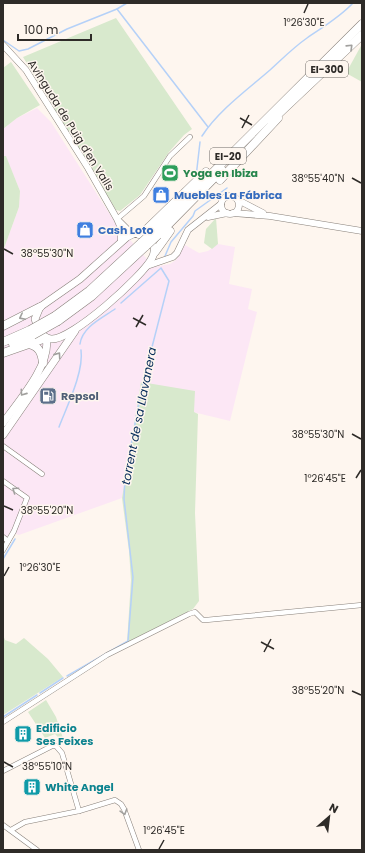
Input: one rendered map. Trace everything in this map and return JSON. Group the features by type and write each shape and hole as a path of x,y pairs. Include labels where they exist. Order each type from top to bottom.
{"highway":[{"name":"EI-300","path":"137,234 145,231 281,98 303,82 362,24"},
{"name":"EI-300","path":"154,252 164,237 244,155 292,102 362,35"},
{"name":"EI-20","path":"156,233 303,82"},
{"name":"EI-20","path":"3,348 57,318 89,291 156,233 292,102"},
{"path":"3,326 40,307"},
{"name":"EI-20","path":"3,342 31,333"},
{"path":"3,354 46,338"},
{"path":"29,344 34,345 41,352 43,363"}],"main road":[{"name":"EI-300","path":"40,307 80,279 121,241 137,234"},
{"path":"137,234 145,236 151,242 154,252"},
{"name":"EI-300","path":"46,338 58,338 77,327 112,300 147,266 154,252"},
{"path":"3,423 43,363 48,350 46,338 42,334 36,322 35,315 40,307"},
{"name":"EI-300","path":"3,435 77,327"}],"street":[{"name":"Avinguda de Puig d'en Valls","path":"3,45 26,70 117,219 121,228 121,241"},
{"path":"117,219 144,196 170,156 190,137"},
{"path":"147,266 164,261 177,253 184,236 194,224 206,217 221,204 223,199 228,196 233,196 251,208 270,216"},
{"path":"230,214 240,206 238,199"},
{"path":"221,204 222,209 230,214"},
{"path":"206,217 230,214 270,216 362,231"},
{"name":"Avinguda de Puig d'en Valls","path":"117,219 128,230 137,234"},
{"path":"154,252 164,261"},
{"path":"3,446 42,474"},
{"path":"3,482 27,498 3,550"},
{"path":"3,537 8,541"},
{"path":"3,722 107,655 195,612 203,620 206,620 362,605"},
{"path":"3,771 52,746 56,746 62,753 79,811"},
{"path":"11,830 26,822 79,811 110,801 118,802 124,809 139,850"},
{"path":"3,825 37,850"}],"shaded area":[{"path":"37,108 51,122 116,224 154,267 170,264 176,260 185,245 199,253 208,251 218,244 235,247 229,284 252,289 248,309 257,312 230,421 193,412 135,418 122,498 19,535 10,532 3,545 3,251 19,207 20,191 6,157 3,156 3,129 17,118"}],"green space":[{"path":"116,18 192,129 184,135 169,152 140,195 120,211 116,210 23,57"},
{"path":"362,44 362,82 346,73"},
{"path":"11,62 40,105 17,118 3,129 3,68"},
{"path":"3,156 6,156 20,191 19,207 3,251"},
{"path":"216,218 218,244 212,249 204,243 206,229"},
{"path":"141,382 195,391 194,412 198,414 195,513 199,601 193,609 127,643 131,580 122,498"},
{"path":"3,635 5,640 16,644 24,638 48,659 63,677 3,715"},
{"path":"46,700 56,717 65,744 55,734 45,738 28,712"}],"waterway":[{"path":"117,9 127,3"},
{"path":"202,136 234,101 297,45 337,17 353,3"},
{"path":"3,40 19,51 28,49 67,29 117,9 208,127"},
{"name":"torrent de sa Llavanera","path":"196,177 200,142"},
{"name":"torrent de sa Llavanera","path":"165,256 171,242 193,216 195,211 227,188"},
{"name":"torrent de sa Llavanera","path":"67,676 128,641 133,577 124,499 125,477 143,382 169,281 161,268 121,303"},
{"path":"80,344 84,333 93,324 115,309"},
{"path":"59,427 80,368 81,350"},
{"path":"3,559 15,539"},
{"name":"torrent de sa Llavanera","path":"40,693 63,678"},
{"name":"torrent de sa Llavanera","path":"3,717 37,695"}],"place":[{"name":"Yoga en Ibiza","path":"170,173"},
{"name":"Muebles La Fábrica","path":"161,195"},
{"name":"Cash Loto","path":"85,230"},
{"name":"Repsol","path":"48,396"},
{"name":"Edificio Ses Feixes","path":"23,734"},
{"name":"White Angel","path":"32,787"}]}
